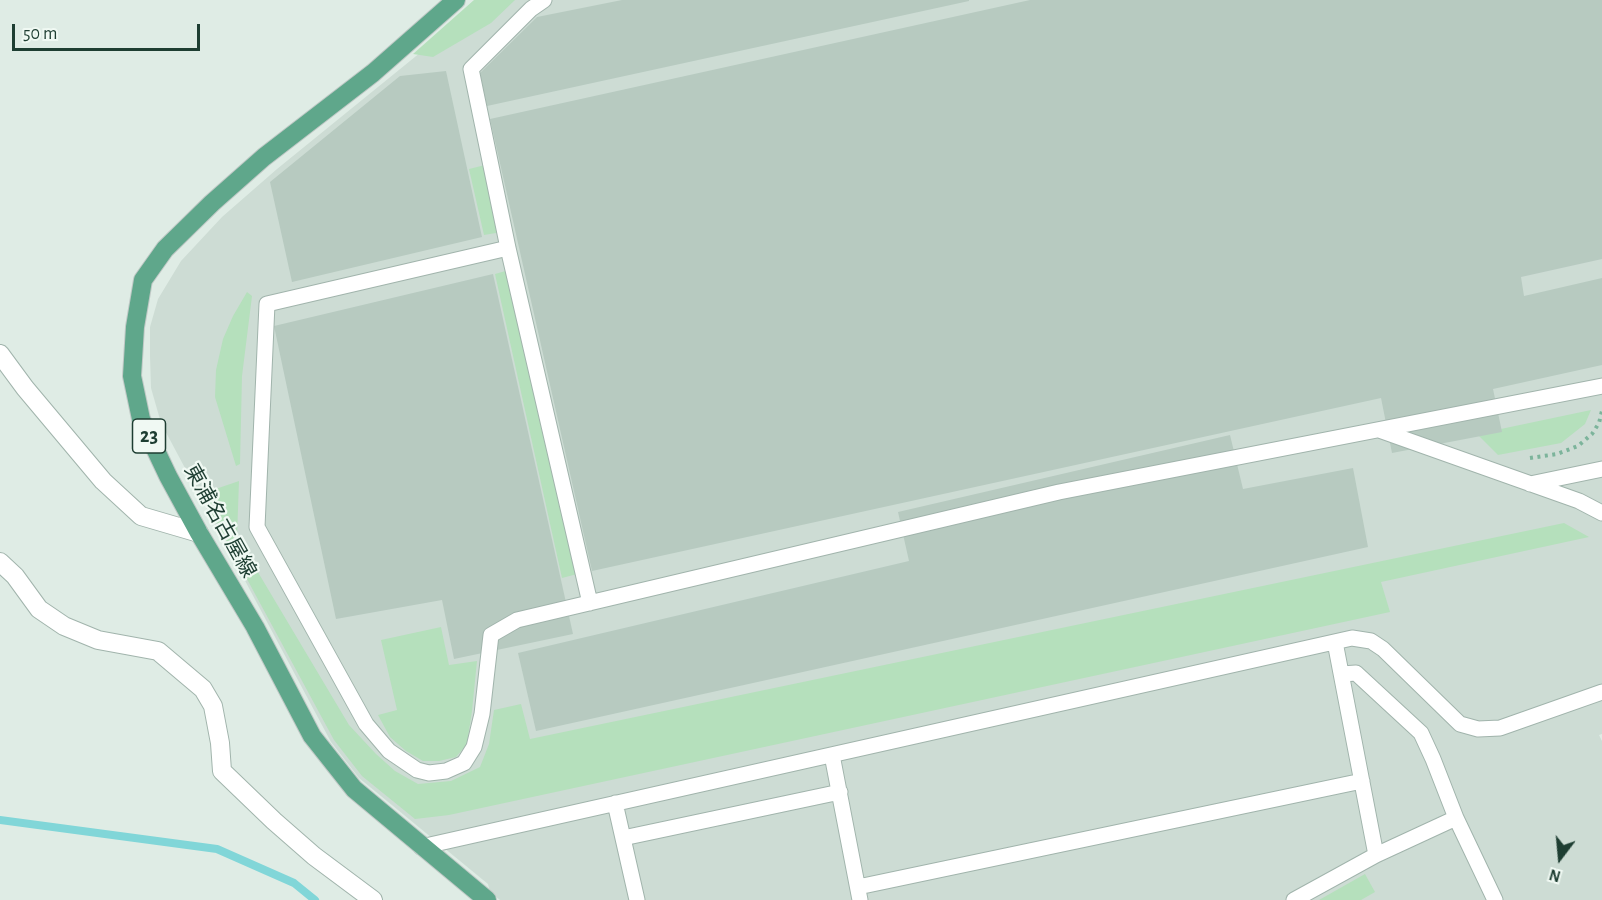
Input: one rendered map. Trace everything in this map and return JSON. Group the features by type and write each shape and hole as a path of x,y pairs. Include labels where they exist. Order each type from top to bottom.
{"main road":[{"name":"東浦名古屋線","path":"456,0 373,73 264,157 165,249 143,280 135,327 132,376 141,419 168,476 255,627 312,736 354,789 487,900"}],"street":[{"path":"0,354 25,388 103,482 141,516 199,533"},
{"path":"0,562 15,576 39,609 64,626 98,640 158,651 203,689 213,706 220,743 222,771 314,856 373,900"}],"lane":[{"path":"544,0 531,9 471,69 508,248 590,603"},
{"path":"508,248 267,304 257,527 366,724 389,751 417,770 429,773 446,771 464,763 474,747 482,714 490,634 518,620 1059,492 1602,386"},
{"path":"1379,430 1579,501 1602,513"},
{"path":"1530,484 1601,471"},
{"path":"422,847 1352,638 1371,641 1383,649 1460,724 1478,729 1500,728 1602,692"},
{"path":"1335,642 1376,855"},
{"path":"1341,674 1356,673 1420,733 1433,759 1456,818 1495,900"},
{"path":"832,755 859,893 1362,781"},
{"path":"623,838 840,792"},
{"path":"615,803 637,900"},
{"path":"1293,900 1376,855 1456,818"}],"path":[{"path":"1530,458 1557,454 1578,446 1592,435 1599,423 1602,411"}],"shaded area":[{"path":"480,0 1602,0 1602,734 1599,735 1602,741 1602,900 500,900 490,892 488,884 359,778 331,742 161,423 151,388 150,356 150,327 158,299 181,261 222,217 277,169 442,35"}],"green space":[{"path":"474,0 515,0 491,23 433,57 413,54"},
{"path":"489,164 502,232 484,235 469,169"},
{"path":"509,270 581,573 562,578 495,274"},
{"path":"247,292 252,296 242,376 240,464 236,466 215,397 216,370 223,339"},
{"path":"1591,410 1585,424 1561,443 1498,455 1477,434"},
{"path":"239,481 237,537 349,725 395,771 418,784 451,781 480,767 489,744 494,710 521,704 530,739 1564,523 1589,537 1381,582 1390,612 449,815 415,819 362,776 334,740 201,494"},
{"path":"441,627 449,665 477,661 472,711 467,744 456,757 439,761 423,761 406,751 390,737 378,715 397,710 381,640"},
{"path":"1365,874 1375,892 1361,900 1319,900"}],"building":[{"path":"622,0 969,1 487,106 480,73 537,17"},
{"path":"1030,0 1602,0 1602,259 1521,277 1524,296 1602,278 1602,365 1493,389 1502,432 1392,453 1381,398 592,571 490,119"},
{"path":"446,71 482,237 292,282 270,182 400,76"},
{"path":"493,274 573,634 454,659 442,600 336,619 274,326"},
{"path":"1230,435 1243,489 1353,468 1368,547 536,731 518,653 909,561 898,512"}],"waterway":[{"path":"0,820 217,849 294,883 315,900"}]}
